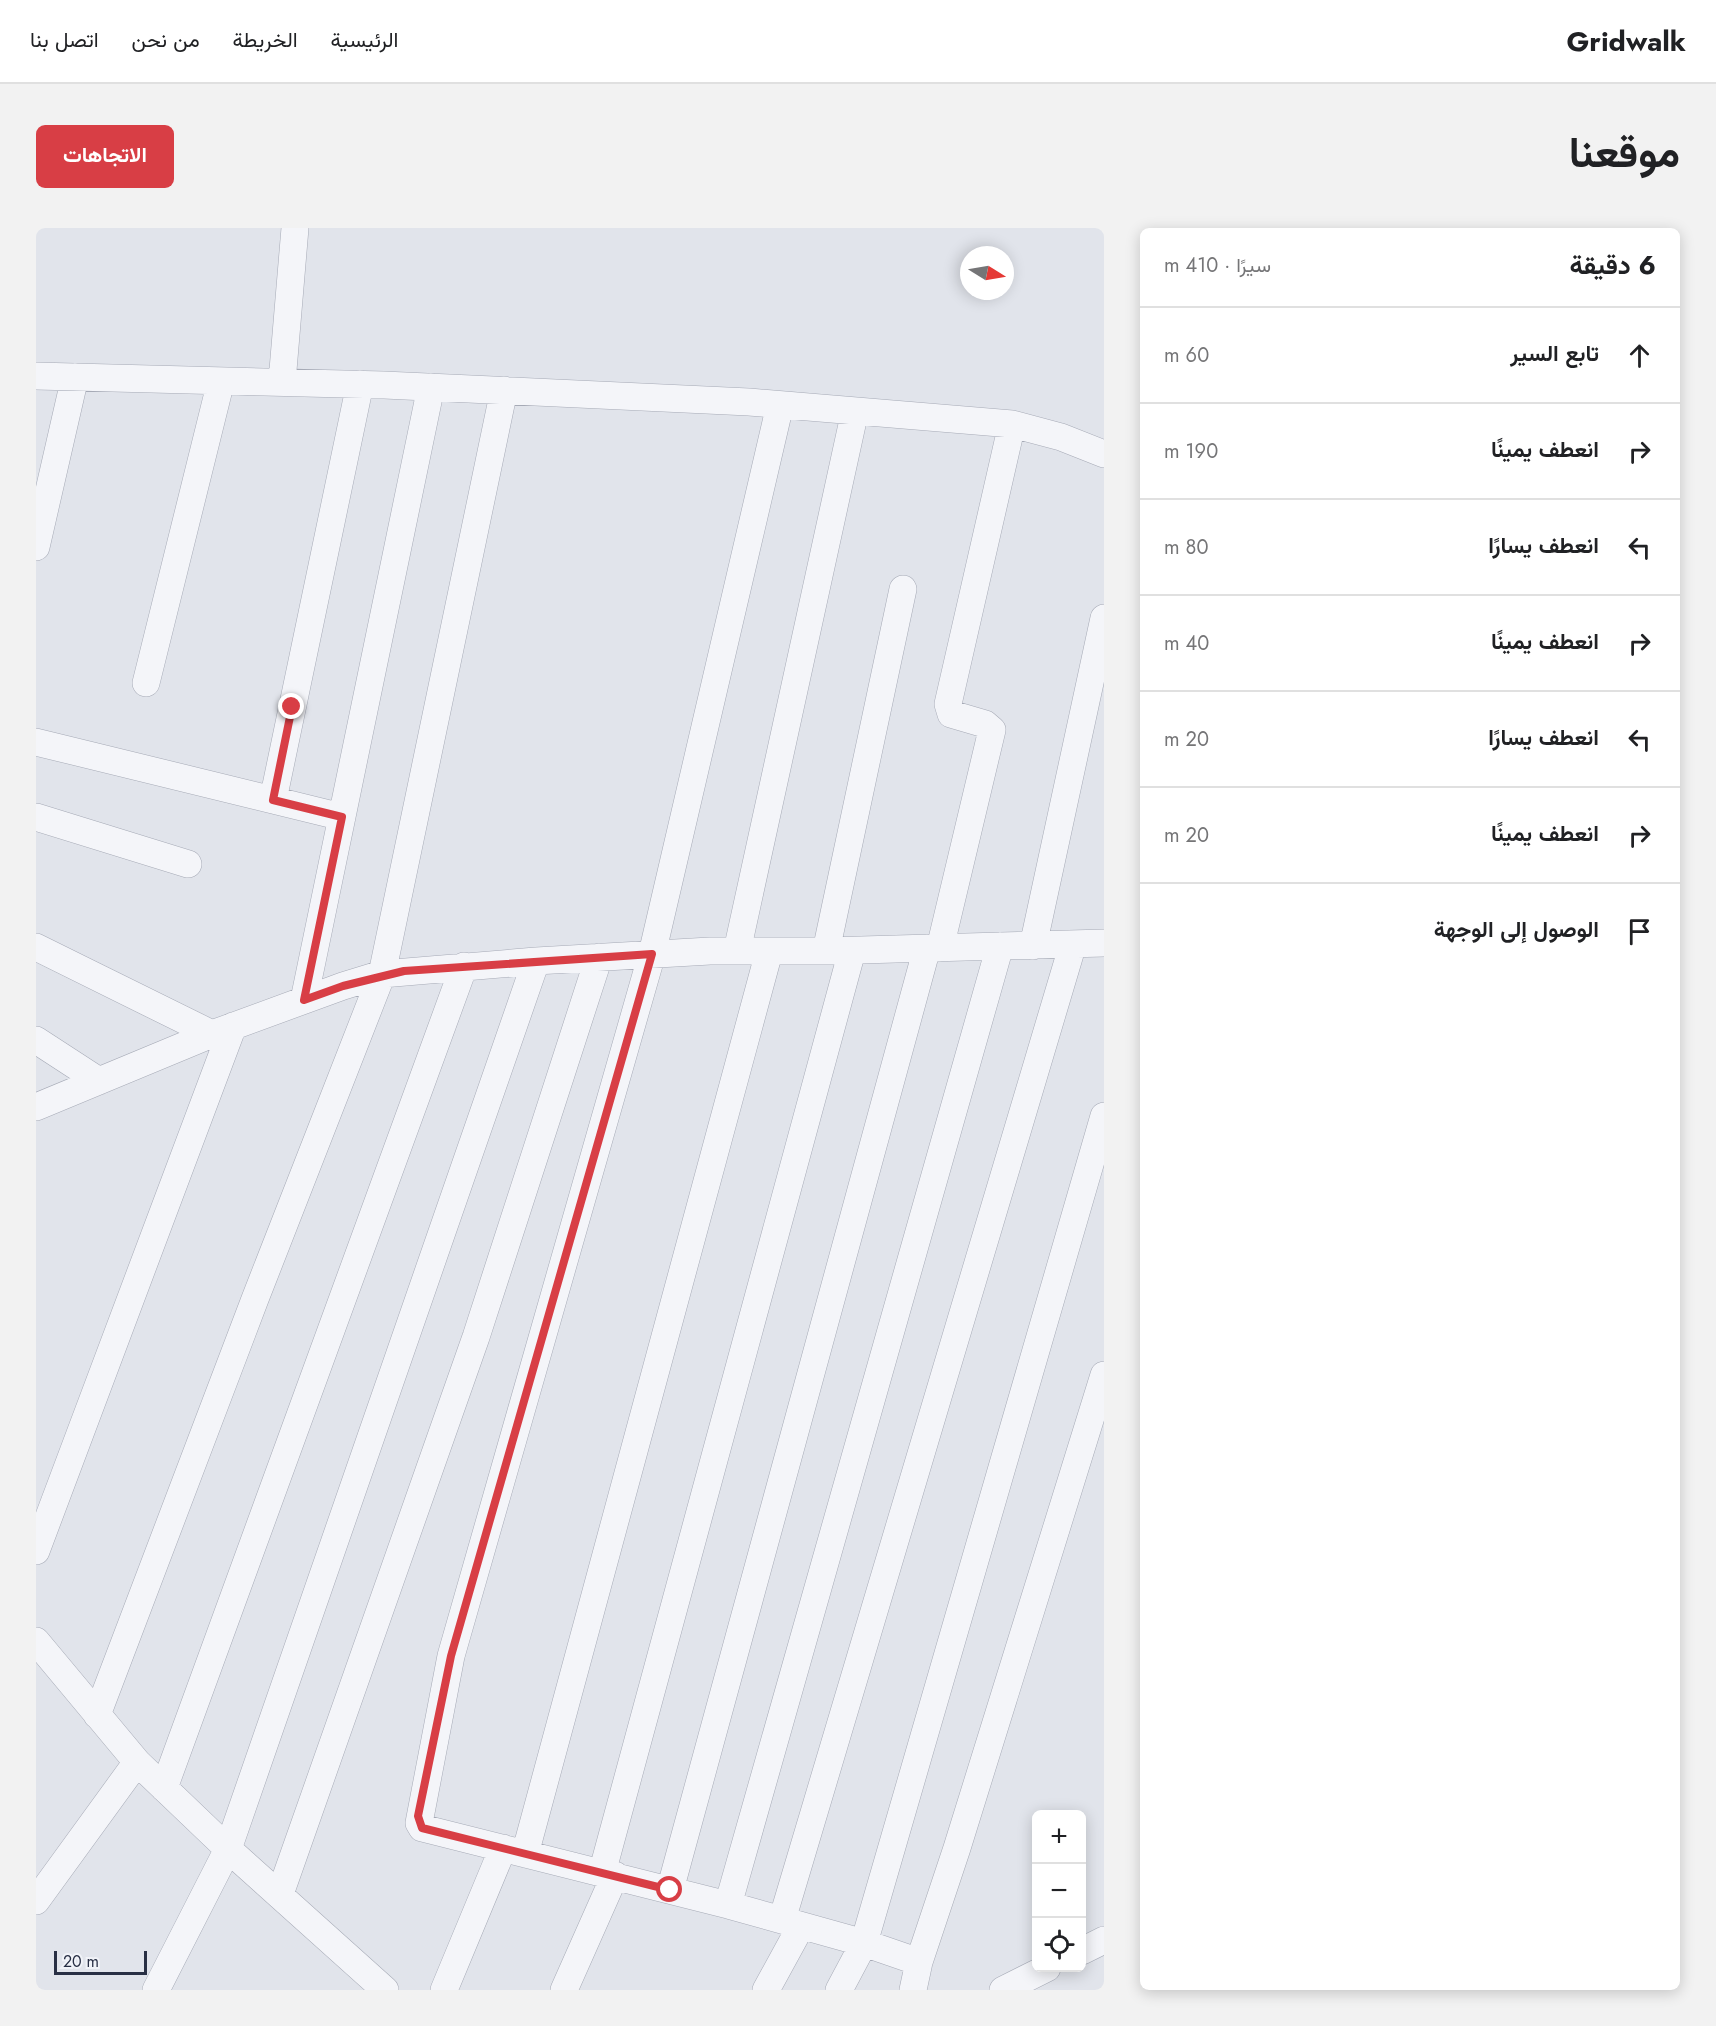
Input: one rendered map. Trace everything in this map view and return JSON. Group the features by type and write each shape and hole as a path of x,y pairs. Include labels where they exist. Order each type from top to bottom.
{"street":[{"path":"282,382 295,228"},
{"path":"36,376 360,384 780,405 1012,424 1061,437 1104,454"},
{"path":"36,547 75,377"},
{"path":"146,684 221,381"},
{"path":"273,800 360,384"},
{"path":"304,1000 431,387"},
{"path":"97,1715 255,1299 382,974 504,390"},
{"path":"780,405 652,954 451,1656 418,1816 422,1828 728,1905 864,1943 919,1962"},
{"path":"736,951 855,411"},
{"path":"670,1890 992,730 985,724 951,714 948,704 1012,424"},
{"path":"564,1990 609,1874 839,951 903,589"},
{"path":"1033,946 1104,618"},
{"path":"36,742 342,817"},
{"path":"36,817 188,864"},
{"path":"36,1107 222,1030 382,974 464,966 652,954 1104,943"},
{"path":"766,1990 791,1923 1073,944"},
{"path":"36,946 222,1030"},
{"path":"728,1905 1000,946"},
{"path":"444,1990 514,1851 769,952"},
{"path":"280,1894 476,1337 599,957"},
{"path":"156,1990 228,1849 536,961"},
{"path":"164,1788 464,966"},
{"path":"36,1551 222,1030"},
{"path":"36,1040 99,1081"},
{"path":"839,1990 864,1943 1104,1116"},
{"path":"913,1990 919,1962 957,1848 1104,1375"},
{"path":"36,1641 137,1762 228,1849 385,1990"},
{"path":"36,1901 137,1762"},
{"path":"1086,1949 1104,1940"},
{"path":"1003,1990 1039,1972"}],"route":[{"path":"292,707 273,800 342,817 304,1000 382,974 404,971 652,954 451,1656 418,1816 422,1828 670,1890"}]}
